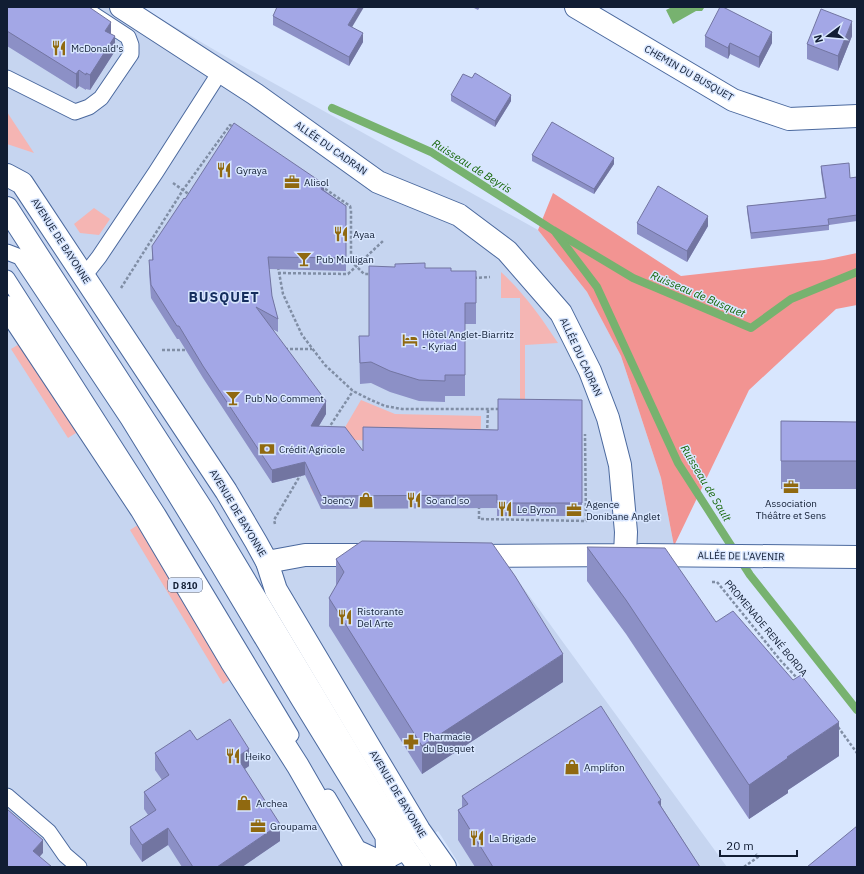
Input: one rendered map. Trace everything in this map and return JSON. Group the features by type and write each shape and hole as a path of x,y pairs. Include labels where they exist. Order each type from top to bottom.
{"street":[{"name":"ALLÉE DU CADRAN","path":"121,7 255,94 378,182 459,216 507,251 561,313 590,371 608,418 620,465 626,532 625,555"},
{"name":"CHEMIN DU BUSQUET","path":"576,7 733,100 789,119 857,116"},
{"name":"AVENUE DE BAYONNE","path":"7,175 22,183 226,491 267,562 276,590 419,830 445,867"},
{"path":"7,208 203,511 405,848 419,867"},
{"name":"D 810","path":"7,307 141,509 231,661 298,766 356,867"},
{"path":"267,562 305,555 393,556"},
{"name":"ALLÉE DE L'AVENIR","path":"625,555 857,557"},
{"path":"449,556 625,555"},
{"path":"380,865 405,848"}],"lane":[{"path":"7,78 75,112 89,107 101,98 131,54 131,45 128,37 82,7"},
{"path":"84,276 99,257 156,172 220,72"},
{"path":"7,252 20,257 128,419 208,549 383,837 380,865"},
{"path":"7,278 158,514 358,848 380,865"},
{"path":"7,796 49,832 65,855 79,867"}],"path":[{"path":"121,288 183,190 230,125 236,129"},
{"path":"156,172 196,198"},
{"path":"318,185 350,206 352,261 364,274 372,274"},
{"path":"278,273 348,274 384,240"},
{"path":"277,260 278,273 283,294 302,335 325,365 353,391 378,403 402,410 503,409"},
{"path":"470,278 490,277"},
{"path":"281,349 312,349"},
{"path":"162,350 194,350"},
{"path":"324,436 353,391"},
{"path":"487,441 488,409"},
{"path":"478,504 478,519 586,521 585,434"},
{"path":"274,520 302,473"},
{"name":"PROMENADE RENÉ BORDA","path":"710,582 717,582 781,661 800,682"},
{"path":"834,722 857,753"},
{"path":"744,867 758,857 756,854"}],"shaded area":[{"path":"7,7 141,7 230,59 538,230 587,292 621,356 661,478 674,546 495,549 727,867 461,867 438,831 378,867 7,867"},
{"path":"672,7 704,8 702,11 696,11 673,24 666,10"},
{"path":"7,112 34,153 7,144"},
{"path":"553,193 681,276 824,260 857,253 857,305 836,309 749,390 674,546 661,478 621,356 587,292 538,230"},
{"path":"94,208 110,219 99,235 80,233 74,224"},
{"path":"501,272 532,306 558,343 525,345 525,403 520,403 520,298 501,298"},
{"path":"21,343 79,431 68,438 11,349"},
{"path":"361,400 395,414 481,416 480,481 473,442 348,440 315,496 310,487"},
{"path":"141,523 234,677 223,684 130,530"}],"building":[{"name":"McDonald's","path":"7,7 89,7 111,22 105,31 115,36 90,75 86,73 86,75 79,70 76,74 7,31"},
{"path":"277,7 359,7 348,25 363,33 349,57 273,16"},
{"path":"720,7 723,7 772,32 759,57 730,43 728,48 705,36"},
{"path":"821,9 852,21 838,56 807,44"},
{"path":"475,73 511,95 495,121 451,95 463,74 472,78"},
{"path":"552,122 614,158 594,189 532,155"},
{"path":"234,123 324,184 321,189 346,206 346,258 268,257 272,296 278,319 256,307 326,401 311,426 345,427 363,451 363,427 498,430 498,399 582,400 582,503 497,503 497,495 321,496 305,462 272,470 151,285 149,260 153,260 152,246 184,198 185,199"},
{"path":"849,163 850,178 857,177 857,215 828,219 829,225 751,233 747,206 826,198 821,166"},
{"path":"658,186 708,216 687,251 637,223"},
{"path":"425,263 425,268 451,268 451,271 476,271 476,303 465,303 465,375 445,375 445,381 419,380 390,371 371,362 360,363 359,336 369,336 369,266 395,267 395,264"},
{"path":"781,421 857,422 857,461 781,461"},
{"path":"362,541 492,543 515,576 563,654 422,746 329,598 344,572 336,559"},
{"path":"587,547 665,548 716,622 733,611 793,680 801,675 839,722 749,785 626,600"},
{"path":"601,706 661,800 658,802 700,867 493,867 458,810 468,804 462,796"},
{"path":"230,719 249,749 237,757 280,824 217,867 193,867 168,828 142,845 130,827 156,810 144,792 169,775 155,753 190,730 197,740"},
{"path":"7,809 43,840 33,851 52,867 7,867"},
{"path":"857,826 857,867 807,867"}],"waterway":[{"name":"Ruisseau de Busquet","path":"332,108 431,152 553,230 633,278 751,328 791,299 857,272"},
{"name":"Ruisseau de Sault","path":"556,233 597,287 678,463 750,575 857,710"}],"place":[{"name":"McDonald's","path":"59,48"},
{"name":"Gyraya","path":"224,170"},
{"name":"Alisol","path":"292,182"},
{"name":"Ayaa","path":"341,234"},
{"name":"Pub Mulligan","path":"304,259"},
{"name":"Hôtel Anglet-Biarritz - Kyriad","path":"410,340"},
{"name":"Pub No Comment","path":"233,398"},
{"name":"Crédit Agricole","path":"267,449"},
{"name":"Association Théâtre et Sens","path":"791,487"},
{"name":"Joency","path":"366,500"},
{"name":"So and so","path":"414,500"},
{"name":"Le Byron","path":"505,509"},
{"name":"Agence Donibane Anglet","path":"574,510"},
{"name":"Ristorante Del Arte","path":"345,617"},
{"name":"Pharmacie du Busquet","path":"411,742"},
{"name":"Heiko","path":"233,756"},
{"name":"Amplifon","path":"572,767"},
{"name":"Archea","path":"244,803"},
{"name":"Groupama","path":"258,826"},
{"name":"La Brigade","path":"477,838"}],"district":[{"name":"BUSQUET","path":"224,297"}],"water label":[{"name":"Ruisseau de Beyris","path":"472,166"}]}
